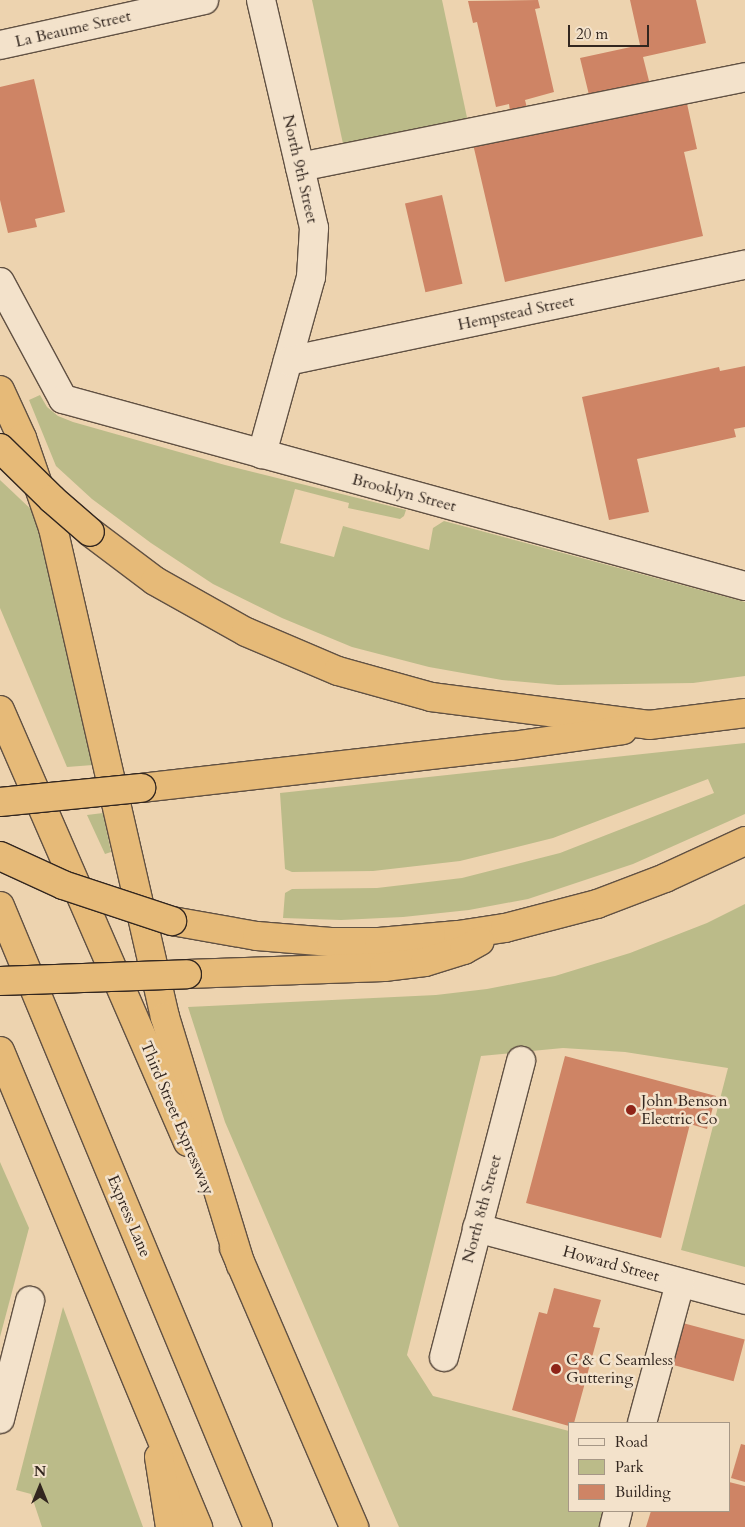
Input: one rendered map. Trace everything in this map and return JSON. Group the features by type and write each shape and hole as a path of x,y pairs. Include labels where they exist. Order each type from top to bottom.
{"highway":[{"path":"0,390 22,438 53,528 165,1017 241,1265"},
{"path":"0,448 52,500 90,532 163,586 246,632 338,670 431,697 649,725"},
{"name":"Third Street Expressway","path":"0,710 354,1527"},
{"path":"0,802 512,746 649,725 745,713"},
{"path":"0,856 63,885 172,921 257,936 331,942 422,939 506,928 575,911 636,890 745,841"},
{"name":"Express Lane","path":"0,906 258,1527"},
{"path":"0,981 384,967 424,962 464,950 506,928"},
{"path":"0,1051 198,1527"},
{"path":"156,1425 160,1477 170,1527"}],"street":[{"name":"La Beaume Street","path":"0,45 204,0"},
{"name":"North 9th Street","path":"261,0 314,228 311,277 262,454"},
{"path":"300,167 745,77"},
{"name":"Hempstead Street","path":"288,362 745,265"},
{"name":"Brooklyn Street","path":"0,282 63,399 745,586"},
{"name":"North 8th Street","path":"444,1357 521,1060"},
{"name":"Howard Street","path":"477,1228 745,1300"},
{"path":"642,1422 680,1283"},
{"path":"0,1419 30,1301"},
{"path":"614,1527 618,1512"}],"green space":[{"path":"312,0 442,0 469,127 345,153"},
{"path":"40,395 47,407 58,416 73,422 225,465 406,510 404,516 400,519 348,508 349,503 295,489 280,543 334,557 343,526 429,550 433,528 444,521 745,602 745,676 693,683 558,685 502,680 429,667 352,647 282,618 213,584 151,543 92,499 56,466 29,400"},
{"path":"0,480 35,513 93,765 67,767 0,608"},
{"path":"745,743 745,814 633,864 528,899 469,910 403,917 341,920 283,918 285,893 292,889 377,888 462,878 560,853 714,793 708,779 553,838 460,861 373,871 292,872 285,869 280,793"},
{"path":"103,813 111,852 105,854 87,815"},
{"path":"745,904 745,1267 681,1250 728,1068 625,1052 563,1048 481,1056 407,1355 433,1396 568,1431 568,1512 605,1512 601,1527 399,1527 225,1122 188,1007 436,995 487,989 555,976 630,953 707,923"},
{"path":"0,1162 29,1228 0,1337"},
{"path":"63,1307 143,1527 42,1527 31,1494 16,1490"}],"building":[{"path":"538,0 540,8 535,9 554,92 525,100 527,108 510,111 509,104 496,107 477,22 473,23 468,1"},
{"path":"630,0 696,0 706,43 643,57 650,85 590,99 580,58 640,45"},
{"path":"34,79 65,212 35,219 37,227 8,233 0,200 0,87"},
{"path":"686,99 697,149 684,152 703,236 505,282 473,144"},
{"path":"442,195 462,284 425,292 405,204"},
{"path":"745,366 745,427 734,429 736,437 637,459 649,512 609,520 582,397 719,367 720,371"},
{"path":"565,1056 716,1096 707,1129 690,1124 661,1238 526,1203"},
{"name":"C & C Seamless Guttering","path":"554,1288 601,1300 593,1327 600,1328 574,1422 568,1422 568,1426 512,1410 539,1312 547,1314"},
{"path":"679,1322 745,1340 734,1381 668,1364"},
{"path":"741,1444 745,1445 745,1482 731,1478"},
{"path":"730,1482 745,1486 745,1527 646,1527 651,1512 730,1512"}],"place":[{"name":"John Benson Electric Co","path":"631,1110"},
{"name":"C & C Seamless Guttering","path":"556,1369"}]}
